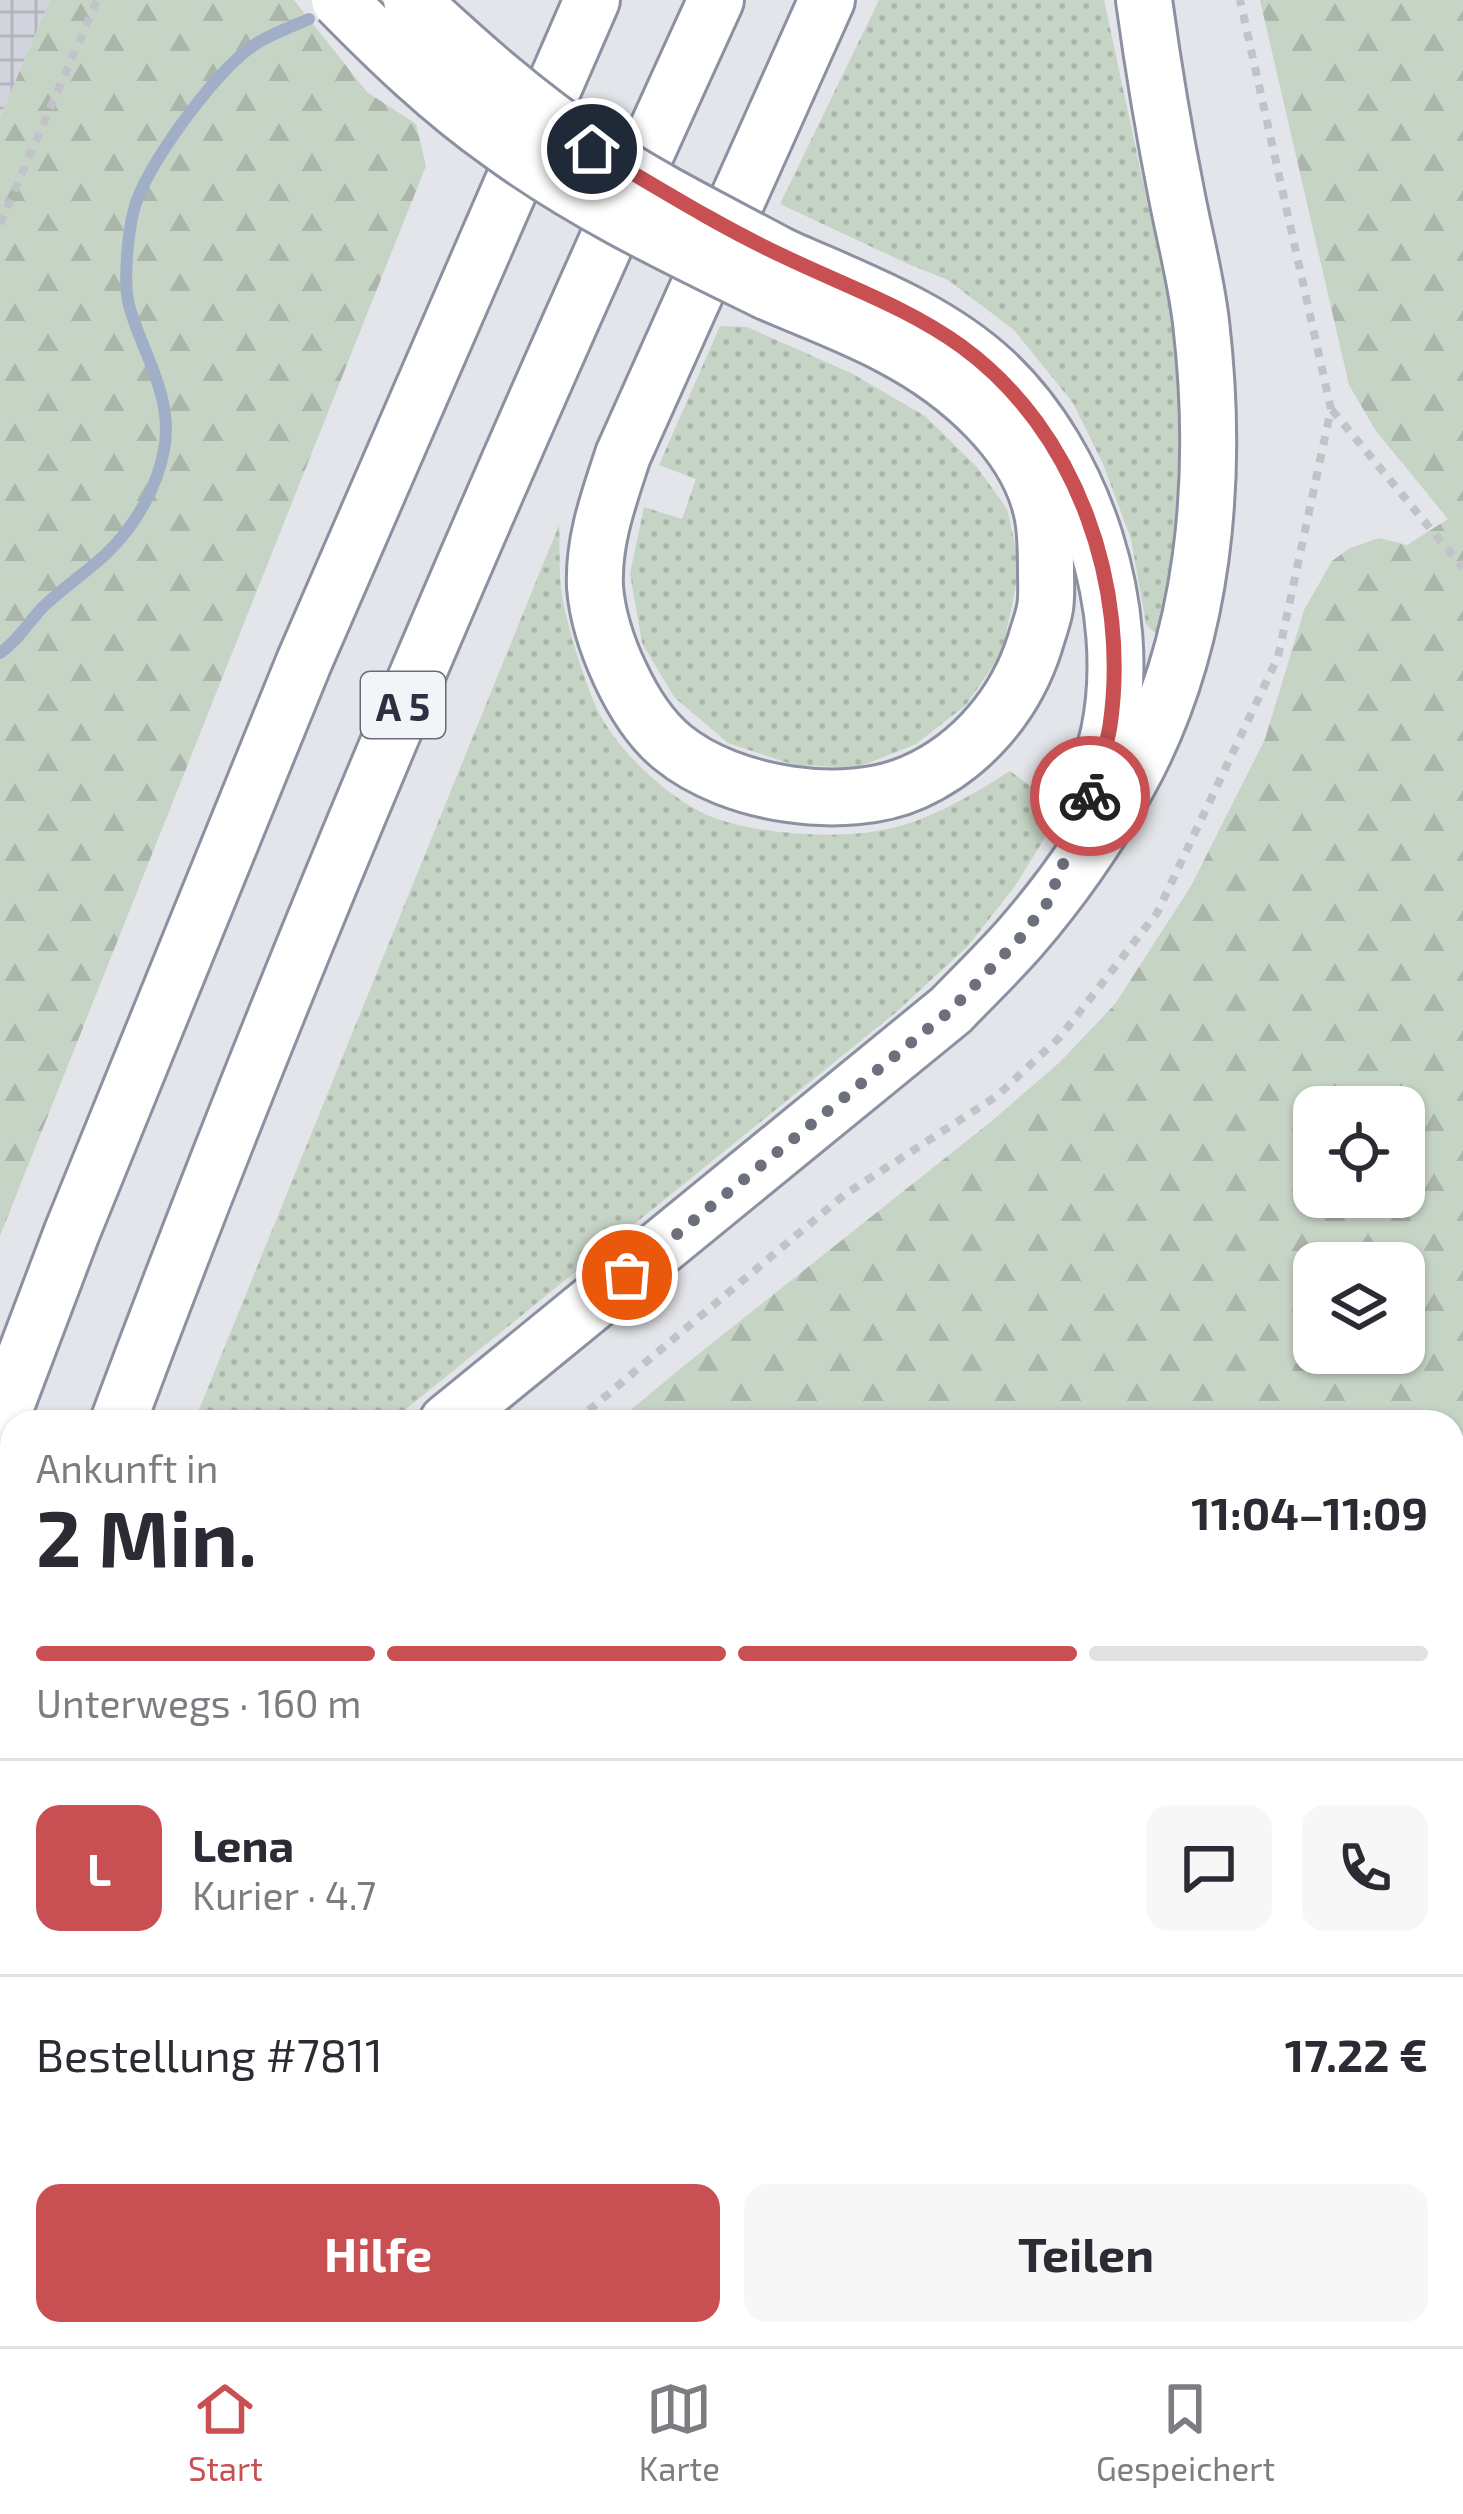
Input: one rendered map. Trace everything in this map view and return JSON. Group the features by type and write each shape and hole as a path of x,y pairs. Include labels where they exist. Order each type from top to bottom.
{"highway":[{"path":"339,0 398,60 500,143 640,230 903,310 959,344 1021,401 1073,480 1092,528 1106,578 1114,641 1109,732 1086,808 1048,902"},
{"path":"411,0 509,87 592,149 670,196 773,273 944,381 990,422 1023,463 1043,514 1046,608 1028,665 1006,705 985,733 916,782 838,799 754,787 710,770 671,747 623,680 601,624 596,589 602,518 623,455 827,0"},
{"name":"A 5","path":"4,1410 71,1232 304,662 592,0"},
{"name":"A 5","path":"122,1410 404,702 716,0"},
{"path":"462,1410 951,1010 1020,938 1131,779 1188,634 1201,551 1209,447 1201,320 1157,97 1144,0"}],"path":[{"path":"0,224 98,0"},
{"path":"1331,409 1463,568"}],"shaded area":[{"path":"0,0 50,0 0,117"}],"green space":[{"path":"50,0 294,0 367,92 416,124 426,166 0,1236 0,117"},
{"path":"879,0 1104,0 1190,401 1186,499 1164,642 1146,624 1131,539 1103,464 1073,403 1014,330 948,280 780,204"},
{"path":"1260,0 1463,0 1463,1410 631,1410 993,1120 1060,1062 1115,1004 1191,886 1265,739 1304,610 1332,561 1350,548 1379,538 1407,545 1448,519 1376,431 1349,385"},
{"path":"720,326 747,327 851,373 925,416 977,467 1007,509 1020,566 1002,653 966,705 916,744 856,768 794,765 728,743 674,697 642,643 630,574 644,507 682,519 696,479 659,465"},
{"path":"559,525 563,601 599,713 648,774 696,809 730,823 772,831 858,833 930,815 1010,771 1062,810 1015,886 968,946 895,1013 405,1410 199,1410"}],"waterway":[{"path":"0,653 44,606 117,542 143,506 161,464 165,413 126,285 131,224 145,182 189,114 226,70 259,42 309,19"}],"way so far":[{"path":"627,1275 951,1010 1048,902 1090,796"}],"route":[{"path":"592,149 780,254 903,310 959,344 1021,401 1073,480 1106,578 1114,641 1114,693 1109,732 1090,796"}]}
